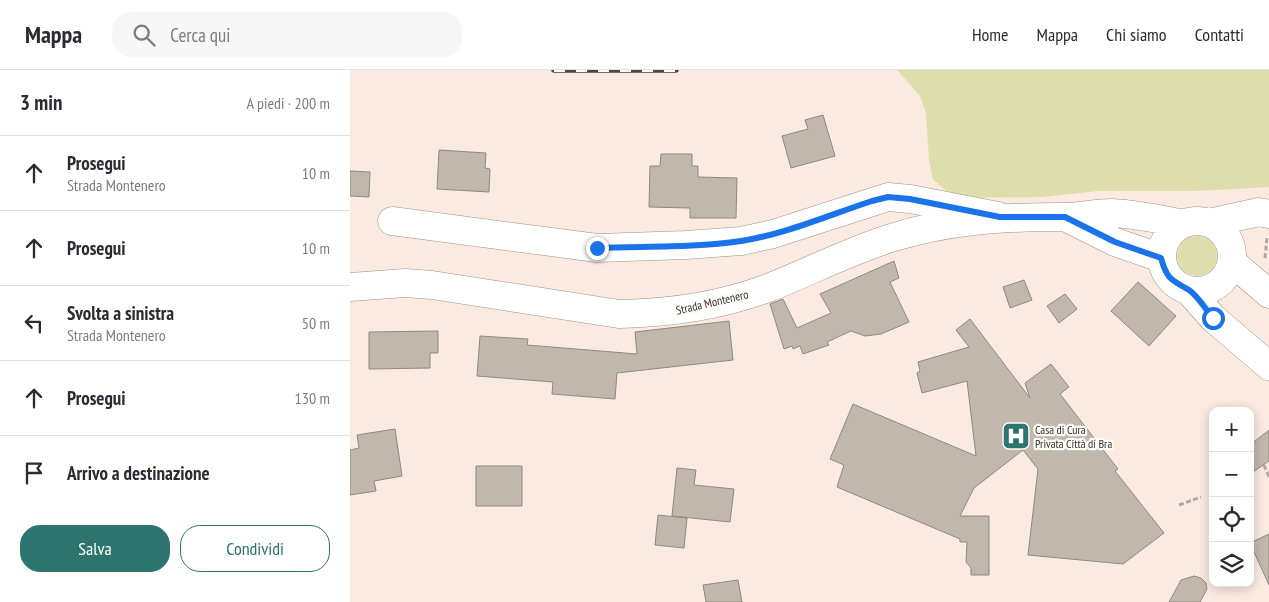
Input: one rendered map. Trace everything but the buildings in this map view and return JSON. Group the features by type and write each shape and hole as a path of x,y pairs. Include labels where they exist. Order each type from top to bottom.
{"main road":[{"path":"392,221 597,248 741,241 773,234 888,197 910,199 1000,217"},
{"path":"1269,214 1259,212 1196,223 1167,238 1162,247 1161,258 1170,279 1179,287 1189,291 1201,291 1212,288 1221,282 1228,273 1232,257 1250,230 1269,220"},
{"name":"Strada Montenero","path":"350,287 405,283 432,285 620,314 685,310 766,288 890,238 933,227 1000,217 1065,217 1109,213 1134,214 1196,223"},
{"name":"Strada Montenero","path":"1065,217 1115,242 1161,258"},
{"path":"1196,223 1224,234 1232,257 1265,291"},
{"path":"1189,291 1213,318 1269,366"}],"path":[{"path":"1265,291 1269,220"},
{"path":"1264,465 1269,477"},
{"path":"1179,505 1201,497"}],"green space":[{"path":"897,70 1269,70 1269,187 1196,191 1099,191 1041,197 963,198 946,191 933,179 929,161 926,113 920,96"},
{"path":"1201,236 1208,239 1214,245 1217,256 1216,264 1208,273 1201,276 1193,276 1186,273 1178,264 1177,252 1180,245 1189,237"}],"railway":[{"path":"554,70 676,70"}],"place":[{"name":"Casa di Cura Privata Città di Bra","path":"1016,436"}],"route":[{"path":"597,248 741,241 773,234 888,197 910,199 1000,217 1065,217 1115,242 1161,258 1164,270 1170,279 1179,287 1189,291 1213,318"}]}
